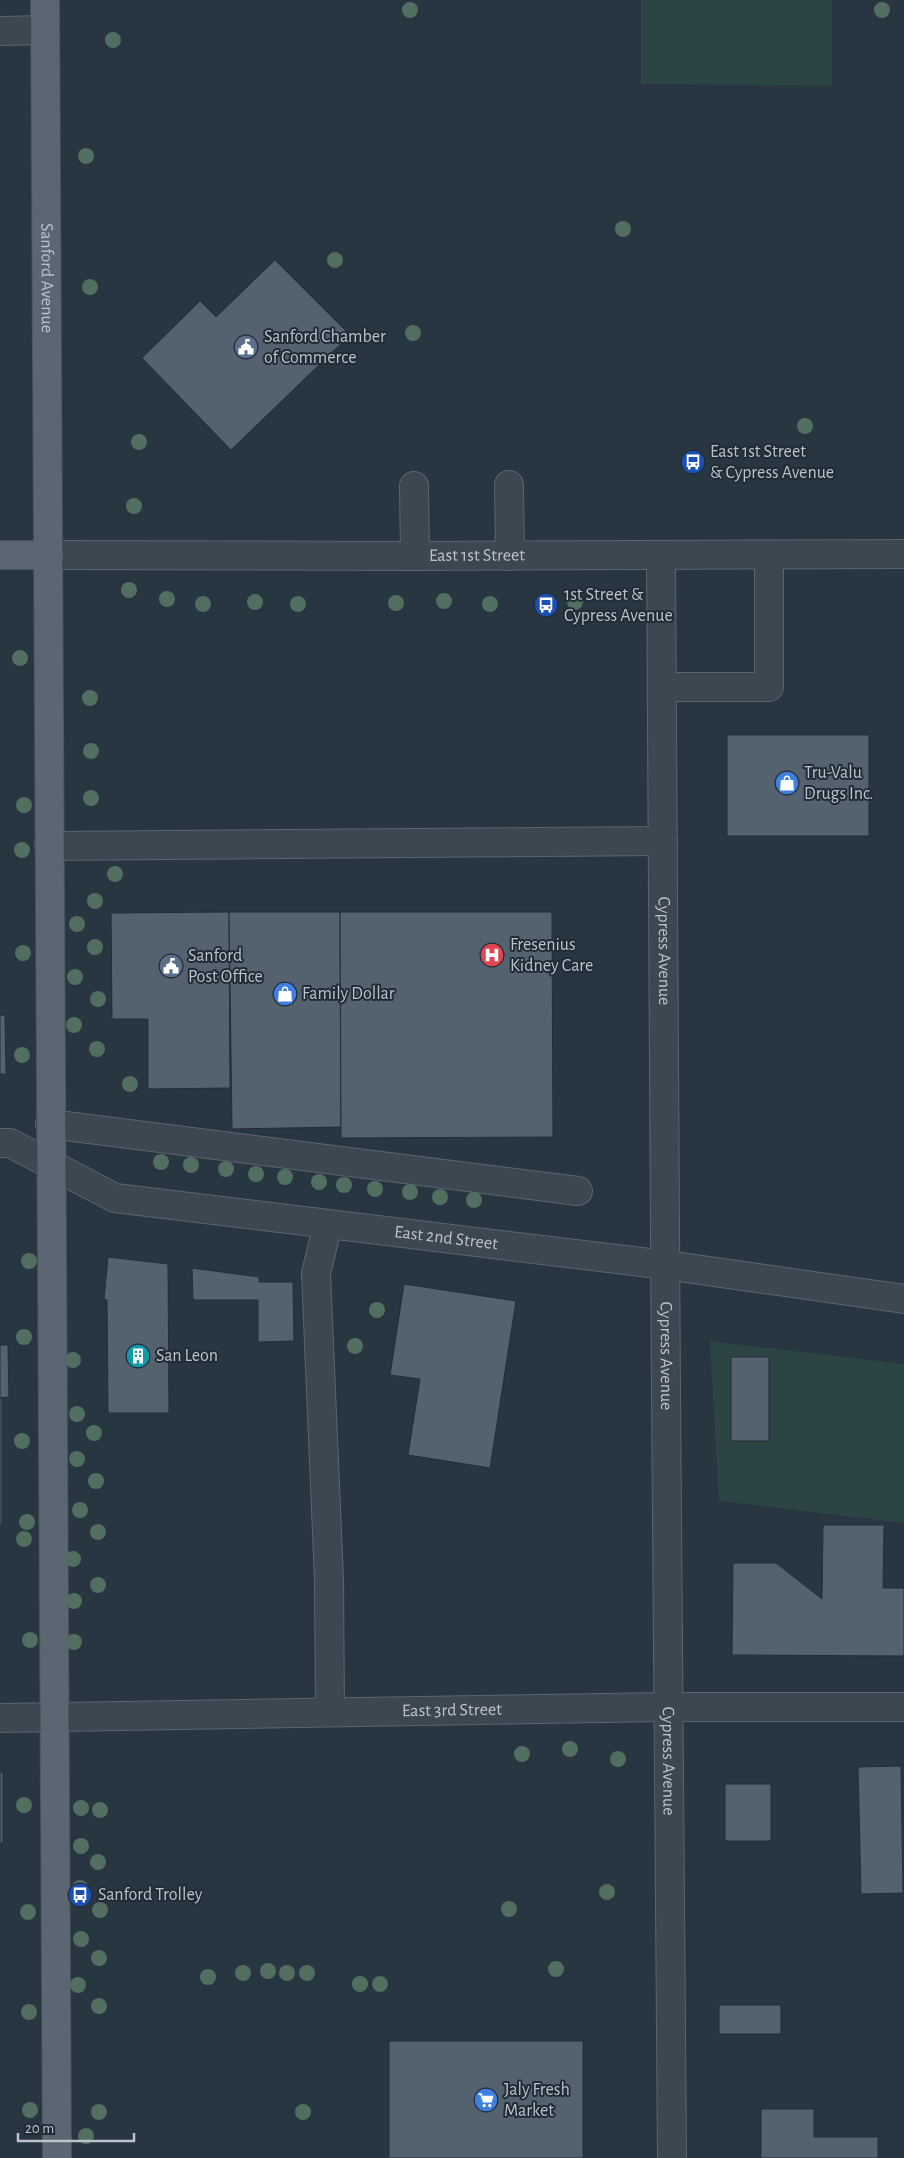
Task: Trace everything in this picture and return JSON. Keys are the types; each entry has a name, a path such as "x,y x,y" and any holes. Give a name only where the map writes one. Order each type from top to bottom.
{"main road":[{"name":"Sanford Avenue","path":"45,0 57,2158"},
{"path":"0,555 49,555"}],"street":[{"path":"0,31 45,30"},
{"path":"509,485 510,556"},
{"path":"414,486 415,556"},
{"path":"662,687 769,687 769,554"},
{"name":"East 1st Street","path":"49,555 510,556 904,554"},
{"name":"Cypress Avenue","path":"661,555 666,1265 666,1707 672,2158"},
{"path":"49,846 664,841"},
{"path":"50,1124 578,1191"},
{"name":"East 2nd Street","path":"0,1143 10,1143 115,1198 666,1265 904,1299"},
{"path":"328,1224 316,1273 329,1580 330,1712"},
{"name":"East 3rd Street","path":"0,1718 666,1707 904,1707"}],"green space":[{"path":"641,0 832,0 832,86 641,84"},
{"path":"710,1341 904,1364 904,1523 719,1501"}],"building":[{"name":"Sanford Chamber of Commerce","path":"275,260 350,335 231,450 142,358 200,301 216,317"},
{"path":"727,735 869,735 869,836 727,836"},
{"name":"Sanford Post Office","path":"229,912 230,1088 148,1089 148,1019 112,1019 111,913"},
{"name":"Family Dollar","path":"229,912 340,912 341,1127 232,1129"},
{"path":"340,912 552,912 553,1137 341,1138"},
{"path":"0,1015 5,1015 6,1074 0,1074"},
{"name":"San Leon","path":"108,1257 168,1264 169,1413 108,1413 107,1300 104,1299"},
{"name":"San Leon","path":"192,1268 259,1277 259,1282 293,1282 294,1341 258,1342 258,1300 193,1300"},
{"path":"404,1284 516,1301 490,1468 408,1455 420,1379 390,1375"},
{"path":"0,1345 8,1345 9,1397 0,1398"},
{"path":"731,1357 769,1357 769,1441 731,1441"},
{"path":"0,1398 2,1398 2,1526 0,1526"},
{"path":"823,1525 884,1525 883,1588 904,1588 904,1656 732,1655 733,1563 776,1563 822,1599"},
{"path":"901,1766 903,1893 861,1894 858,1767"},
{"path":"0,1772 3,1772 3,1843 0,1843"},
{"path":"725,1784 771,1784 771,1841 725,1841"},
{"path":"719,2005 781,2005 781,2034 719,2034"},
{"name":"Jaly Fresh Market","path":"389,2041 583,2041 583,2158 389,2158"},
{"path":"761,2109 814,2109 814,2137 878,2137 878,2158 761,2158"}],"place":[{"name":"Sanford Chamber of Commerce","path":"246,347"},
{"name":"East 1st Street & Cypress Avenue","path":"693,462"},
{"name":"1st Street & Cypress Avenue","path":"546,605"},
{"name":"Tru-Valu Drugs Inc.","path":"787,783"},
{"name":"Fresenius Kidney Care","path":"492,955"},
{"name":"Sanford Post Office","path":"171,966"},
{"name":"Family Dollar","path":"285,994"},
{"name":"San Leon","path":"138,1356"},
{"name":"Sanford Trolley","path":"80,1895"},
{"name":"Jaly Fresh Market","path":"486,2100"}]}
